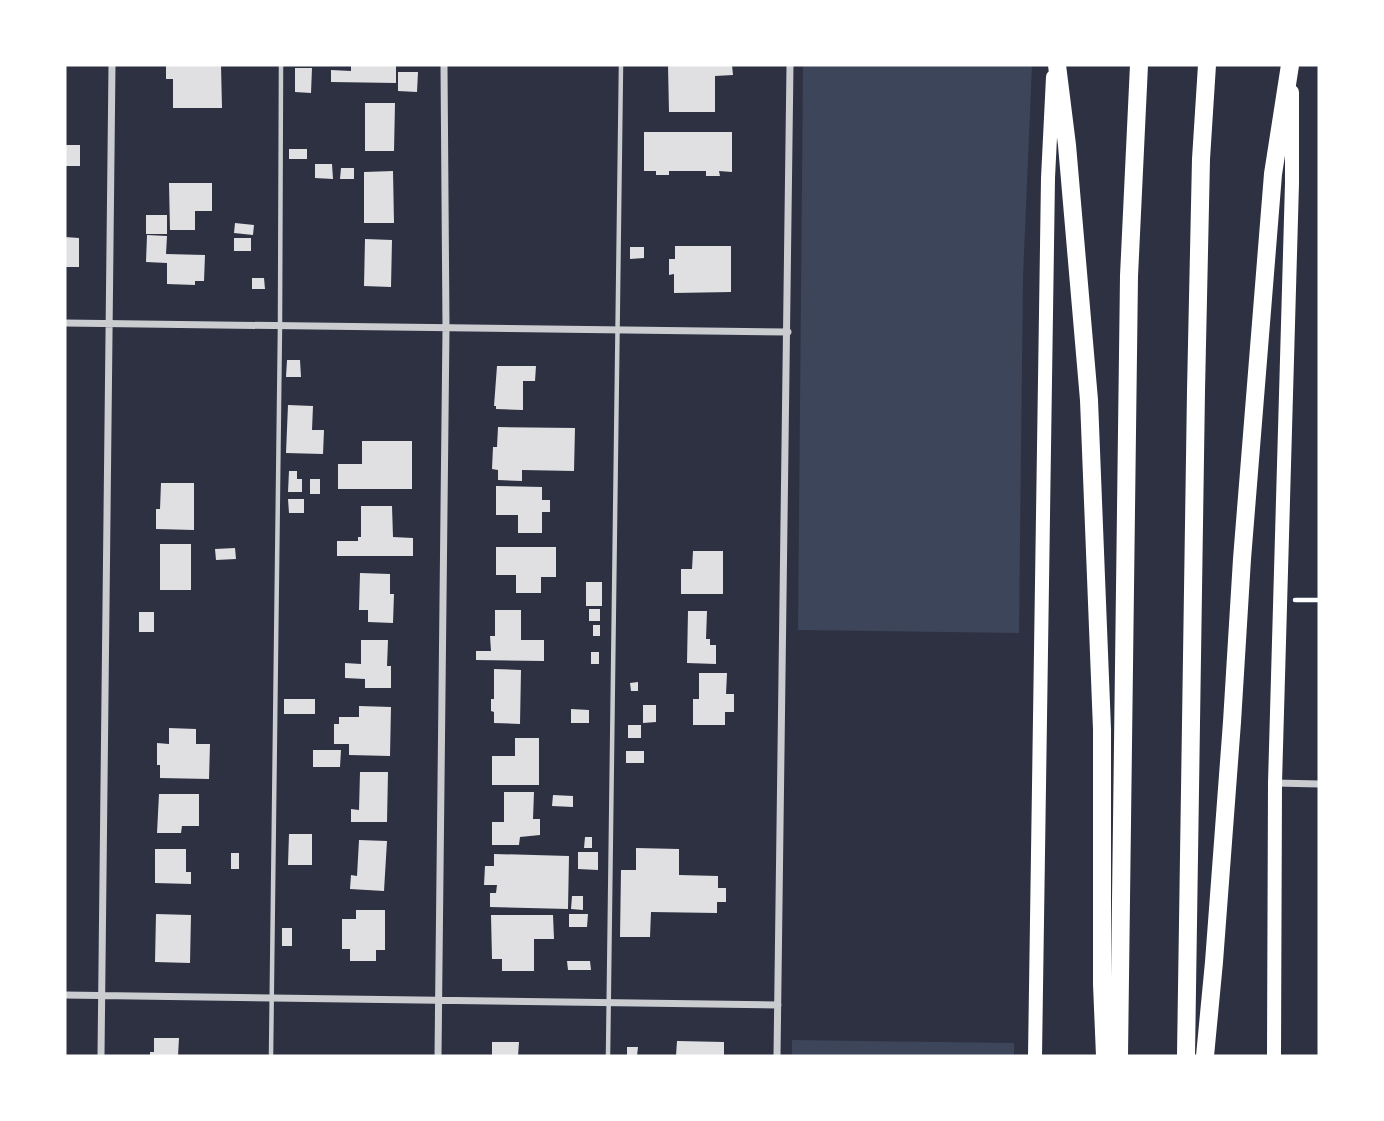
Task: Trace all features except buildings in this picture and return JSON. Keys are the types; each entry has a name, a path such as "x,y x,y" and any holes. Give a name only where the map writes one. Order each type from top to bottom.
{"highway":[{"path":"1055,65 1067,145 1089,414 1102,729 1102,970 1105,1056"},
{"path":"1119,1056 1129,276 1139,65"},
{"path":"1186,1056 1196,391 1201,159 1207,65"},
{"path":"1205,1056 1273,174 1291,65"}],"main road":[{"path":"1035,1056 1048,192 1055,65"},
{"path":"1274,1056 1275,783 1292,183 1291,65"}],"street":[{"path":"101,1056 112,65"},
{"path":"439,1056 446,328 444,65"},
{"path":"777,1056 790,65"},
{"path":"65,323 788,332"},
{"path":"1275,783 1319,784"},
{"path":"65,995 778,1005"}],"lane":[{"path":"271,1056 281,65"},
{"path":"608,1056 621,65"}],"shaded area":[{"path":"803,65 1032,65 1023,278 1019,633 798,630"},
{"path":"792,1040 1014,1043 1014,1056 792,1056"}]}
